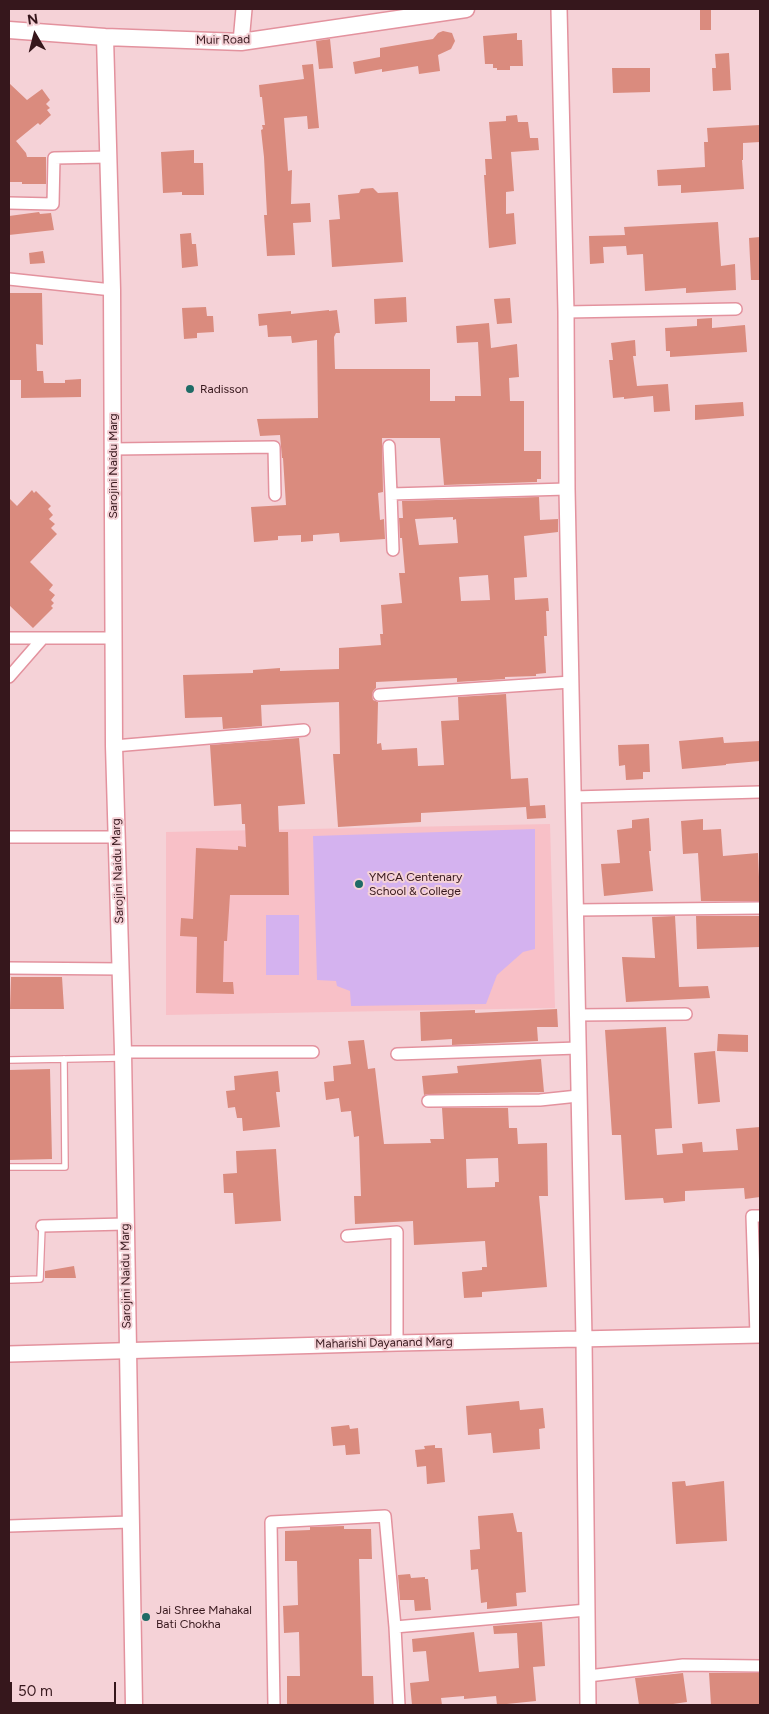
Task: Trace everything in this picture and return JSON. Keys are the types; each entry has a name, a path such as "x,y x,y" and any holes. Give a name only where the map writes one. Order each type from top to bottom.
{"main road":[{"name":"Muir Road","path":"9,30 105,37 240,42 436,11 466,9"},
{"name":"Sarojini Naidu Marg","path":"105,37 112,290 114,746 123,1055 134,1705"}],"street":[{"path":"240,42 244,9"},
{"path":"559,9 566,312 567,489 576,1015 584,1339 588,1705"},
{"path":"9,203 53,204 54,158 109,157"},
{"path":"9,279 112,290"},
{"path":"566,312 736,309"},
{"path":"389,446 393,550"},
{"path":"113,449 274,447 275,495"},
{"path":"392,494 567,489"},
{"path":"9,638 114,638"},
{"path":"9,677 43,638"},
{"path":"379,695 571,682"},
{"path":"114,746 304,730"},
{"path":"573,797 760,792"},
{"path":"9,837 117,837"},
{"path":"575,910 760,908"},
{"path":"9,968 121,969"},
{"path":"576,1015 686,1014"},
{"path":"397,1054 578,1048"},
{"path":"123,1055 314,1052"},
{"path":"428,1102 540,1100 578,1096"},
{"path":"758,1335 752,1216 760,1216"},
{"path":"42,1226 126,1224"},
{"path":"347,1236 397,1232 397,1343"},
{"name":"Maharishi Dayanand Marg","path":"9,1354 758,1335"},
{"path":"274,1705 271,1522 385,1516 395,1627 399,1705"},
{"path":"9,1526 130,1522"},
{"path":"395,1627 587,1610"},
{"path":"588,1676 684,1665 760,1666"}],"lane":[{"path":"9,1060 123,1055"},
{"path":"9,1167 65,1167 64,1059"},
{"path":"9,1280 40,1279 42,1226"}],"shaded area":[{"name":"YMCA Centenary School & College","path":"550,824 555,1008 166,1015 166,832"},
{"path":"535,829 535,949 523,952 497,975 486,1004 351,1006 350,991 337,986 336,981 317,980 313,836"},
{"path":"266,915 299,915 299,975 266,975"}],"building":[{"path":"700,9 711,9 711,30 700,30"},
{"path":"443,31 452,33 455,41 451,49 438,55 440,71 419,74 418,66 382,72 382,69 355,74 353,62 380,57 380,48 433,39 438,33"},
{"path":"517,33 517,40 522,40 523,66 510,66 510,70 497,70 497,68 493,68 493,64 485,64 483,36"},
{"path":"330,39 333,68 319,69 316,41"},
{"path":"729,53 731,90 713,91 712,68 716,68 715,54"},
{"path":"313,64 319,128 308,129 307,116 284,118 288,171 292,170 291,204 310,203 311,222 293,223 295,255 267,256 264,215 267,215 261,130 263,129 262,125 265,125 259,85 304,79 302,65"},
{"path":"612,68 650,68 650,92 613,93"},
{"path":"9,83 27,100 42,89 50,100 46,104 50,108 47,110 51,115 16,141 27,157 46,157 46,184 9,182"},
{"path":"517,115 518,122 528,122 530,138 538,138 539,150 511,152 514,191 506,192 506,214 514,213 516,244 489,248 484,175 486,175 485,159 492,159 489,122 506,121 506,116"},
{"path":"760,125 760,142 743,143 744,189 681,193 681,185 658,186 657,170 705,167 704,142 708,142 707,128"},
{"path":"194,150 194,163 203,163 204,195 182,195 182,192 163,193 161,152"},
{"path":"373,188 378,193 398,192 403,262 332,267 329,220 340,219 338,195 359,193 361,189"},
{"path":"39,212 40,214 51,213 54,230 9,235 9,216"},
{"path":"718,222 721,266 735,264 736,290 686,293 686,288 645,291 643,254 627,255 626,246 603,247 604,263 590,264 589,236 625,235 624,227"},
{"path":"191,233 192,244 196,244 198,266 182,268 180,234"},
{"path":"760,237 760,280 751,280 749,238"},
{"path":"43,251 45,263 30,264 29,253"},
{"path":"9,293 42,293 43,345 36,344 37,371 43,371 44,383 65,383 65,380 81,379 81,397 21,398 21,380 9,380"},
{"path":"406,297 407,322 375,324 374,299"},
{"path":"510,298 512,323 497,324 494,299"},
{"path":"206,307 207,316 213,316 214,332 197,333 197,338 184,339 182,308"},
{"path":"337,310 340,333 336,333 334,337 335,369 430,369 430,401 455,401 455,396 481,396 478,342 457,343 456,326 489,323 491,348 517,344 519,377 509,378 510,401 524,401 524,451 541,451 541,479 537,479 537,482 444,485 440,438 382,438 383,492 378,493 380,520 384,519 385,539 340,542 339,533 313,535 313,541 301,542 301,535 278,536 278,540 254,542 251,507 286,505 280,435 260,436 257,419 318,418 317,340 292,343 291,336 268,337 267,325 259,326 258,314 291,311 291,314"},
{"path":"712,318 712,328 745,325 747,352 670,357 670,351 666,351 665,328 697,326 697,319"},
{"path":"635,340 636,356 633,356 637,386 668,384 670,411 654,412 653,396 624,399 624,397 613,398 609,360 613,360 611,343"},
{"path":"743,402 744,416 695,420 695,405"},
{"path":"32,490 34,493 36,491 51,506 48,509 53,515 49,519 55,524 51,528 57,534 30,562 53,585 49,590 55,595 51,600 54,603 51,606 53,608 33,628 9,605 9,498 17,506"},
{"path":"539,497 540,520 558,519 558,532 524,536 527,577 514,578 515,600 548,598 549,611 546,611 547,636 544,636 546,673 536,674 536,676 457,682 457,678 376,682 376,688 372,695 373,700 378,702 377,744 381,743 382,750 417,748 418,766 444,765 441,721 459,720 458,697 506,694 511,779 528,778 530,806 545,805 546,818 527,819 526,807 421,813 421,822 338,827 333,754 340,754 339,702 261,705 262,726 223,729 222,717 185,718 183,675 253,673 253,670 280,668 280,671 339,669 339,648 381,645 380,634 383,634 381,605 402,603 399,573 405,573 399,518 403,518 402,501","holes":["453,517 453,520 456,519 458,543 419,545 415,519","488,575 490,600 461,601 459,577"]},
{"path":"723,737 724,743 760,741 760,761 682,769 679,741"},
{"path":"299,738 305,804 278,806 279,832 288,832 289,895 230,895 227,941 224,941 223,982 233,982 234,994 196,993 197,937 180,936 181,918 193,919 196,848 238,850 238,846 246,847 245,824 242,824 241,804 214,806 210,745"},
{"path":"649,744 650,772 643,772 643,779 626,780 625,765 619,766 618,745"},
{"path":"649,818 651,851 649,851 653,891 604,896 601,864 620,863 617,830 632,828 632,820"},
{"path":"703,819 703,830 721,829 723,856 758,853 760,901 701,901 698,853 683,854 681,821"},
{"path":"675,916 679,987 708,986 710,998 626,1002 622,957 655,958 652,917"},
{"path":"696,916 760,916 760,947 697,949"},
{"path":"11,977 62,977 64,1009 10,1009"},
{"path":"557,1009 558,1027 537,1027 538,1041 452,1045 452,1039 421,1041 420,1012 475,1010 475,1013"},
{"path":"666,1027 672,1128 655,1129 657,1155 683,1153 682,1144 702,1142 703,1152 738,1150 736,1129 760,1127 760,1197 745,1199 744,1188 685,1191 685,1201 664,1203 663,1198 625,1200 621,1135 612,1135 605,1030"},
{"path":"718,1034 748,1035 748,1052 717,1051"},
{"path":"364,1040 368,1069 375,1068 384,1144 431,1143 430,1139 444,1139 442,1108 508,1108 509,1128 517,1128 518,1144 547,1143 548,1196 539,1196 547,1287 482,1292 482,1297 464,1298 462,1272 482,1270 482,1267 487,1267 485,1241 414,1245 413,1221 355,1224 354,1196 361,1196 359,1136 354,1137 351,1111 341,1112 339,1098 326,1100 324,1082 334,1081 333,1066 351,1064 348,1041","holes":["498,1158 499,1182 495,1182 495,1187 467,1188 466,1159"]},
{"path":"715,1051 720,1102 698,1104 694,1053"},
{"path":"541,1059 544,1092 424,1095 422,1076 458,1073 457,1066"},
{"path":"50,1069 52,1159 9,1160 9,1070"},
{"path":"278,1071 280,1092 276,1092 280,1127 243,1131 242,1118 237,1118 235,1107 228,1108 226,1091 235,1090 234,1076"},
{"path":"276,1149 281,1221 235,1224 233,1193 224,1193 223,1174 237,1173 236,1151"},
{"path":"74,1266 76,1278 45,1278 45,1271"},
{"path":"519,1401 520,1410 543,1408 545,1428 539,1429 540,1449 493,1453 491,1433 468,1435 466,1406"},
{"path":"349,1425 350,1429 358,1428 360,1454 346,1455 345,1445 333,1446 331,1427"},
{"path":"435,1445 435,1448 442,1448 445,1482 427,1484 426,1466 417,1467 415,1450 425,1449 424,1446"},
{"path":"685,1481 686,1486 724,1481 727,1541 676,1544 672,1482"},
{"path":"513,1513 517,1532 522,1532 526,1592 516,1593 517,1606 487,1609 487,1602 481,1603 478,1569 471,1570 470,1550 480,1549 478,1516"},
{"path":"344,1526 344,1529 371,1529 372,1559 359,1559 362,1676 373,1676 374,1705 287,1705 287,1676 300,1676 299,1632 284,1633 283,1606 298,1605 297,1561 285,1561 285,1531 310,1530 310,1527"},
{"path":"410,1574 411,1578 425,1577 425,1579 428,1579 431,1610 415,1611 414,1600 400,1600 398,1575"},
{"path":"542,1622 545,1666 533,1667 536,1701 497,1705 496,1696 464,1699 464,1696 441,1698 442,1705 412,1705 410,1683 429,1681 426,1651 413,1652 412,1639 474,1632 479,1672 519,1668 517,1633 494,1634 493,1626"},
{"path":"683,1673 687,1702 666,1705 639,1705 635,1678"},
{"path":"709,1673 760,1673 760,1705 711,1705"}],"place":[{"name":"Radisson","path":"190,389"},
{"name":"YMCA Centenary School & College","path":"359,884"},
{"name":"Jai Shree Mahakal Bati Chokha","path":"146,1617"}]}
